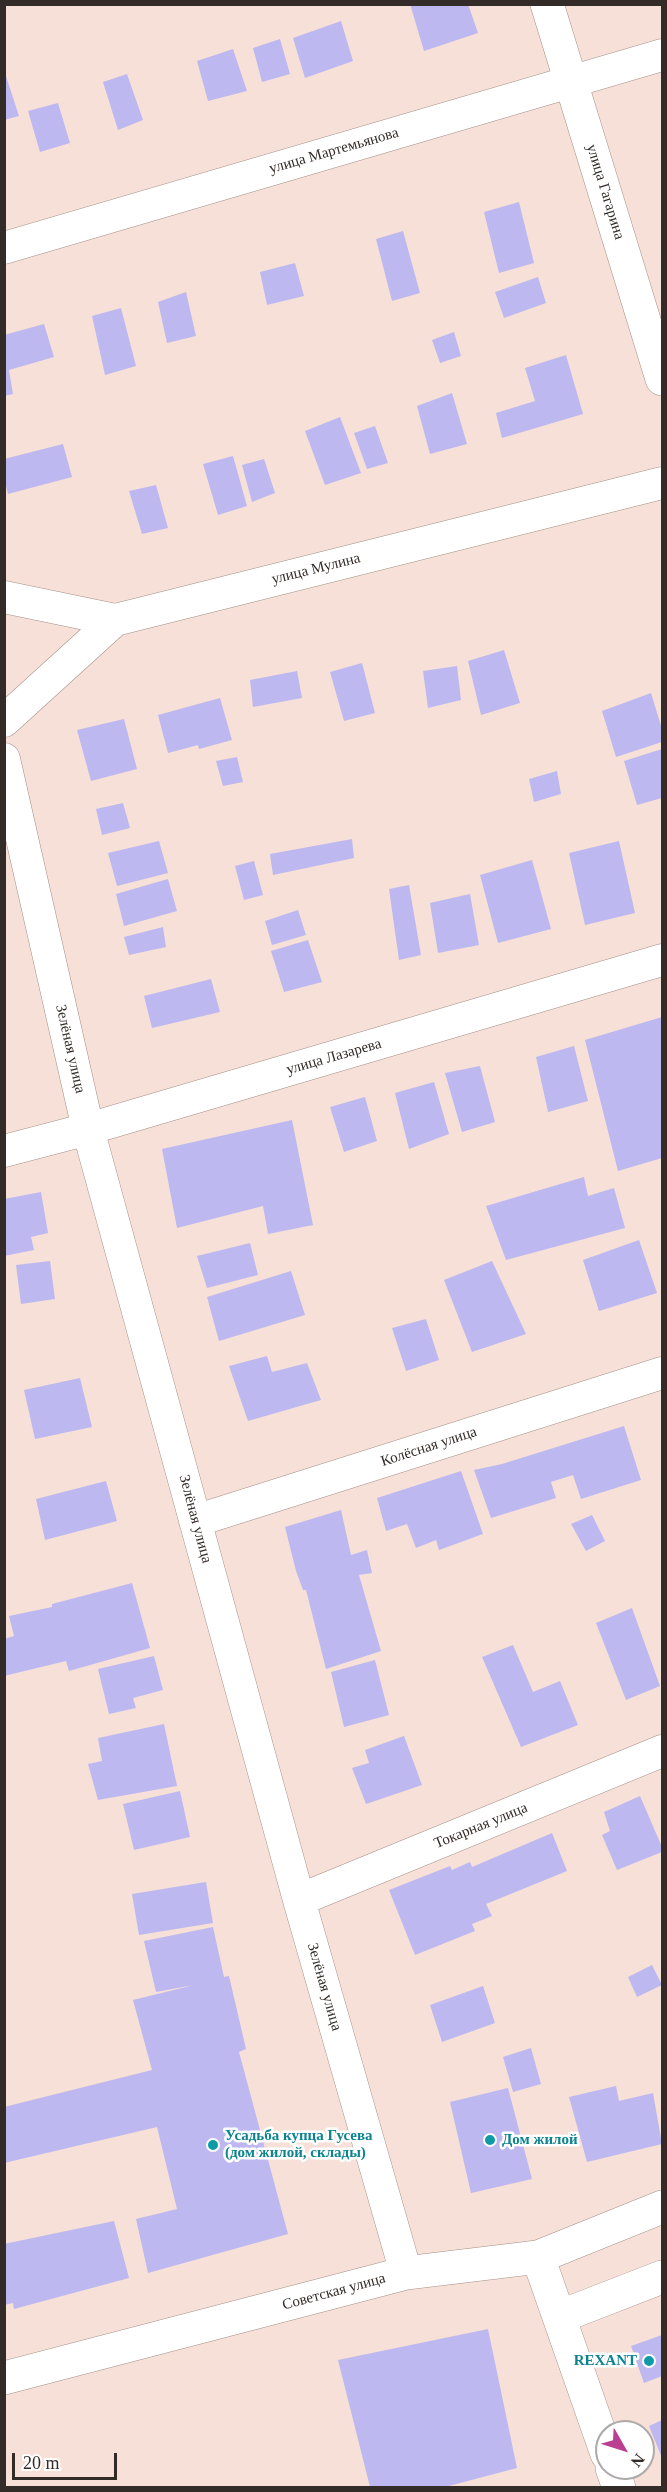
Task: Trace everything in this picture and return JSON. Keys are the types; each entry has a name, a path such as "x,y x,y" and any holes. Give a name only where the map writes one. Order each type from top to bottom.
{"street":[{"name":"улица Гагарина","path":"547,4 663,379"},
{"name":"улица Мартемьянова","path":"4,248 663,55"},
{"name":"улица Мулина","path":"4,721 115,620 663,483"},
{"path":"4,597 115,620"},
{"name":"Зелёная улица","path":"4,759 88,1129 299,1900 406,2273"},
{"name":"улица Лазарева","path":"4,1151 88,1129 663,960"},
{"name":"Колёсная улица","path":"195,1521 663,1373"},
{"name":"Токарная улица","path":"299,1900 663,1751"},
{"name":"Советская улица","path":"4,2378 406,2273 538,2257 663,2208"},
{"path":"538,2257 595,2420"},
{"path":"558,2317 663,2277"}],"building":[{"path":"410,4 468,4 478,33 424,51"},
{"path":"341,21 353,61 305,78 293,38"},
{"path":"280,39 290,74 262,82 253,48"},
{"path":"233,49 247,91 208,101 197,61"},
{"path":"4,70 19,116 4,120"},
{"path":"127,74 143,120 118,130 103,82"},
{"path":"58,103 70,143 40,152 28,111"},
{"path":"519,202 534,263 499,273 484,212"},
{"path":"403,231 420,293 392,301 376,239"},
{"path":"295,263 304,296 267,305 260,272"},
{"path":"538,277 546,303 504,318 495,292"},
{"path":"186,292 196,336 167,343 158,302"},
{"path":"121,308 136,366 105,375 92,316"},
{"path":"44,324 54,357 9,370 13,394 4,396 4,335"},
{"path":"454,332 461,356 440,363 432,340"},
{"path":"566,355 583,414 502,438 496,413 535,401 525,368"},
{"path":"452,393 467,444 430,454 417,406"},
{"path":"340,417 361,473 325,485 305,431"},
{"path":"375,426 388,463 367,469 354,433"},
{"path":"63,444 72,477 8,494 4,478 4,459"},
{"path":"233,456 247,506 218,515 203,464"},
{"path":"264,459 275,493 252,502 242,465"},
{"path":"156,485 168,528 142,534 129,491"},
{"path":"504,650 520,703 481,715 468,661"},
{"path":"362,663 375,713 344,721 330,672"},
{"path":"457,666 461,700 428,708 423,671"},
{"path":"297,671 302,698 253,707 250,680"},
{"path":"651,693 662,729 662,742 616,757 602,711"},
{"path":"220,698 232,740 199,749 198,745 168,753 158,715"},
{"path":"124,719 137,769 91,781 77,730"},
{"path":"662,749 662,798 637,805 624,761"},
{"path":"237,757 243,782 223,786 216,761"},
{"path":"557,771 561,794 534,802 529,779"},
{"path":"123,803 130,828 102,835 96,809"},
{"path":"352,839 354,858 273,875 270,854"},
{"path":"159,841 168,873 117,886 108,853"},
{"path":"619,841 635,913 585,925 569,853"},
{"path":"532,860 551,929 498,943 480,875"},
{"path":"254,861 263,895 244,900 235,866"},
{"path":"168,879 177,911 124,926 116,894"},
{"path":"409,885 421,955 399,960 389,889"},
{"path":"470,894 479,945 438,953 430,903"},
{"path":"298,910 306,935 272,945 265,921"},
{"path":"163,927 166,947 129,955 124,937"},
{"path":"308,940 322,982 284,992 271,951"},
{"path":"211,979 220,1012 152,1028 144,996"},
{"path":"662,1017 662,1158 618,1171 585,1040"},
{"path":"574,1046 588,1101 548,1112 536,1057"},
{"path":"480,1066 495,1122 462,1132 445,1073"},
{"path":"434,1082 449,1134 409,1149 395,1093"},
{"path":"365,1097 377,1141 344,1152 330,1107"},
{"path":"292,1120 313,1225 268,1234 263,1206 177,1228 162,1149"},
{"path":"584,1177 588,1196 614,1188 625,1228 506,1260 486,1206"},
{"path":"41,1192 48,1233 31,1237 34,1250 4,1256 4,1199"},
{"path":"639,1240 657,1293 599,1311 583,1260"},
{"path":"250,1243 258,1275 207,1288 197,1256"},
{"path":"50,1261 55,1299 21,1304 16,1265"},
{"path":"492,1261 526,1334 472,1352 444,1280"},
{"path":"291,1271 305,1315 219,1341 207,1297"},
{"path":"426,1319 439,1360 406,1371 392,1328"},
{"path":"267,1356 272,1372 307,1363 321,1400 248,1421 229,1366"},
{"path":"80,1378 92,1427 35,1439 24,1390"},
{"path":"624,1426 641,1480 581,1499 573,1475 551,1482 556,1498 491,1518 474,1470 502,1464"},
{"path":"461,1471 483,1534 439,1550 436,1540 416,1548 407,1524 386,1531 377,1498"},
{"path":"106,1481 117,1521 45,1540 36,1499"},
{"path":"341,1510 351,1555 367,1550 372,1573 359,1575 381,1651 326,1669 306,1590 303,1590 296,1571 285,1527"},
{"path":"592,1515 605,1541 586,1551 571,1524"},
{"path":"132,1583 150,1648 69,1671 66,1661 4,1676 4,1639 14,1636 9,1616 52,1607 52,1604"},
{"path":"632,1608 660,1686 626,1700 596,1623"},
{"path":"513,1645 533,1692 560,1681 578,1725 521,1747 482,1657"},
{"path":"154,1656 163,1690 133,1698 136,1708 109,1714 98,1669"},
{"path":"375,1660 389,1715 344,1727 331,1672"},
{"path":"164,1724 177,1786 98,1800 88,1764 102,1761 98,1738"},
{"path":"404,1736 422,1785 366,1804 352,1768 369,1763 365,1750"},
{"path":"180,1791 190,1837 134,1850 123,1804"},
{"path":"640,1796 662,1847 662,1852 617,1870 602,1835 610,1831 604,1812"},
{"path":"552,1833 567,1871 486,1904 492,1916 472,1924 475,1931 415,1955 389,1890 450,1866 452,1870 470,1862 472,1867"},
{"path":"206,1882 213,1923 139,1935 132,1894"},
{"name":"Усадьба купца Гусева (дом жилой, склады)","path":"213,1927 224,1977 229,1976 246,2049 239,2052 288,2234 148,2273 136,2219 177,2209 157,2127 4,2163 4,2107 152,2070 133,2000 194,1985 156,1992 144,1941"},
{"path":"652,1965 662,1985 637,1997 628,1977"},
{"path":"483,1986 495,2023 442,2042 430,2005"},
{"path":"531,2048 541,2084 513,2092 503,2057"},
{"path":"616,2086 619,2101 653,2093 662,2144 587,2162 569,2097"},
{"name":"Дом жилой","path":"508,2088 532,2179 471,2193 450,2102"},
{"path":"114,2221 129,2278 14,2309 13,2303 4,2305 4,2244"},
{"path":"488,2329 517,2468 445,2487 370,2487 338,2360"},
{"name":"REXANT","path":"662,2335 662,2376 644,2383 631,2346"},
{"path":"662,2420 662,2458 655,2441 655,2423"}],"place":[{"name":"Дом жилой","path":"490,2140"},
{"name":"Усадьба купца Гусева (дом жилой, склады)","path":"213,2145"},
{"name":"REXANT","path":"649,2361"}]}
